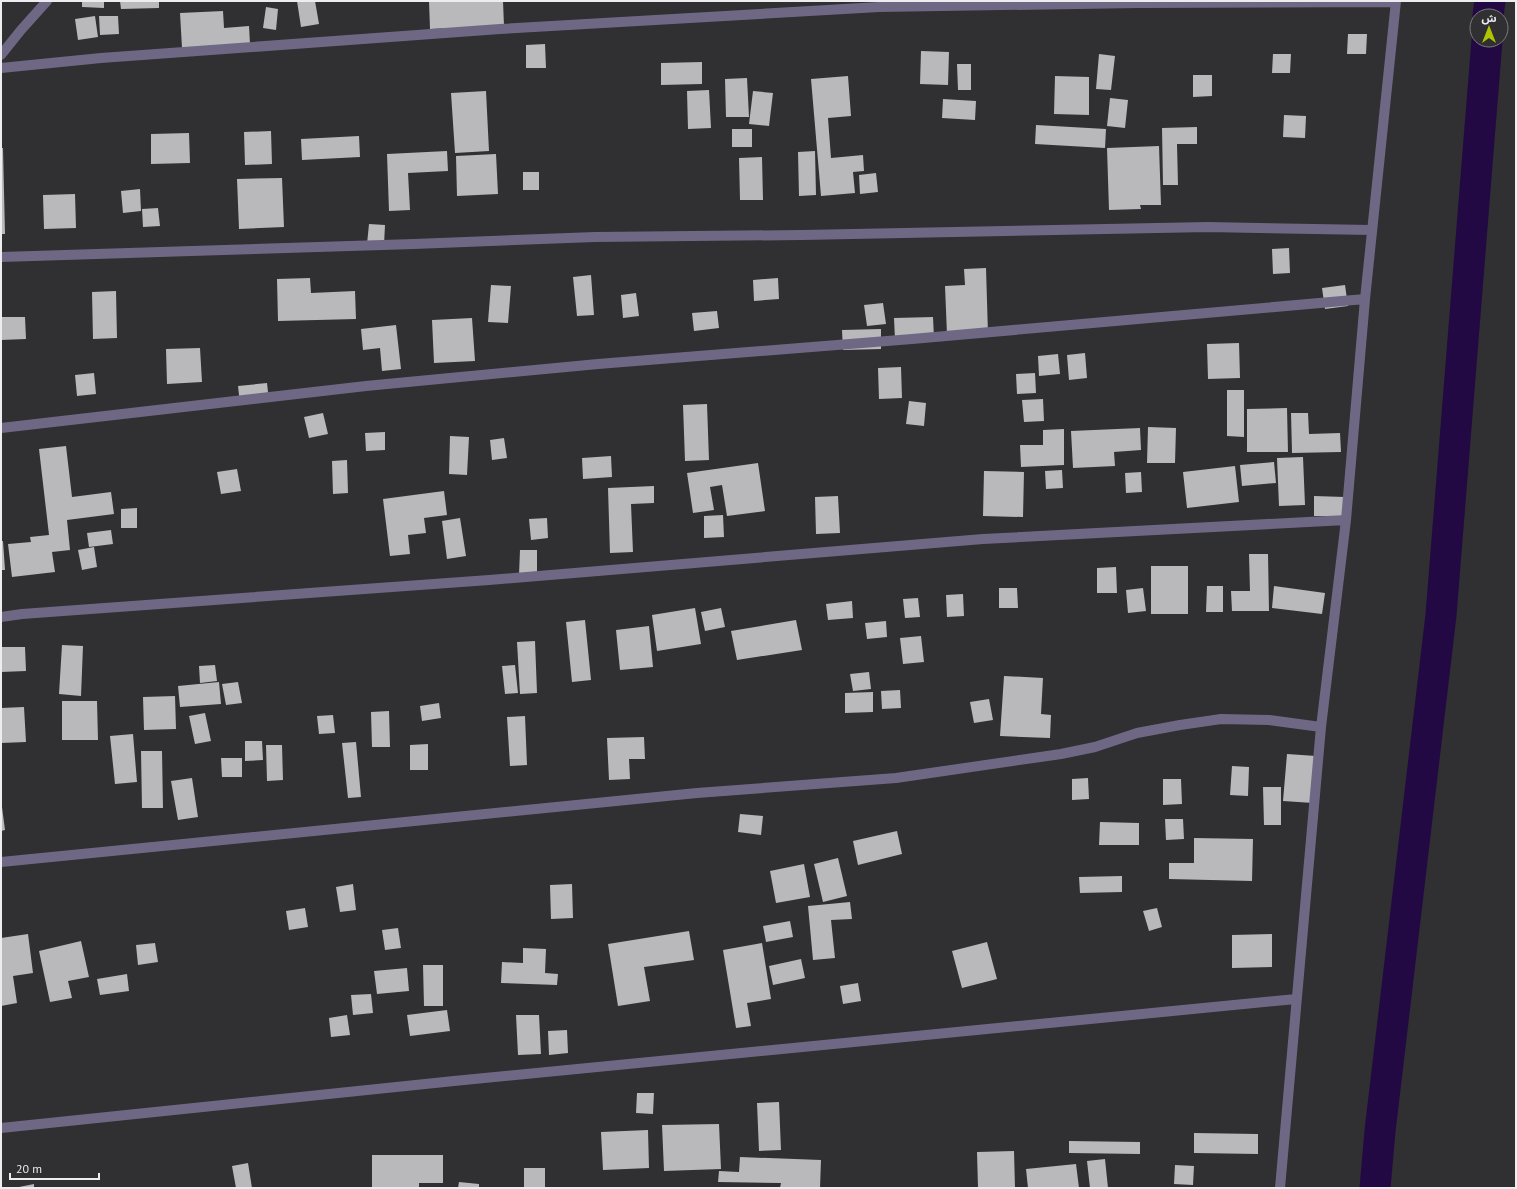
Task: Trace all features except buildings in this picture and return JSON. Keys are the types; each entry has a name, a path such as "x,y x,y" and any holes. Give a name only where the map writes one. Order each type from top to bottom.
{"street":[{"path":"1,55 47,1"},
{"path":"1,68 101,58 500,29 879,7 1138,3 1396,2 1365,299 1346,520 1321,727 1280,1188"},
{"path":"1,257 595,237 802,235 1208,227 1372,230"},
{"path":"1,428 366,386 590,365 912,339 1365,299"},
{"path":"1,617 22,614 659,566 983,539 1346,520"},
{"path":"1,862 689,794 896,778 1061,754 1095,747 1137,733 1221,719 1269,720 1321,727"},
{"path":"1,1128 454,1081 1296,999"}],"waterway":[{"path":"1489,8 1490,1"},
{"path":"1375,1188 1380,1131 1441,615 1486,48"}]}
